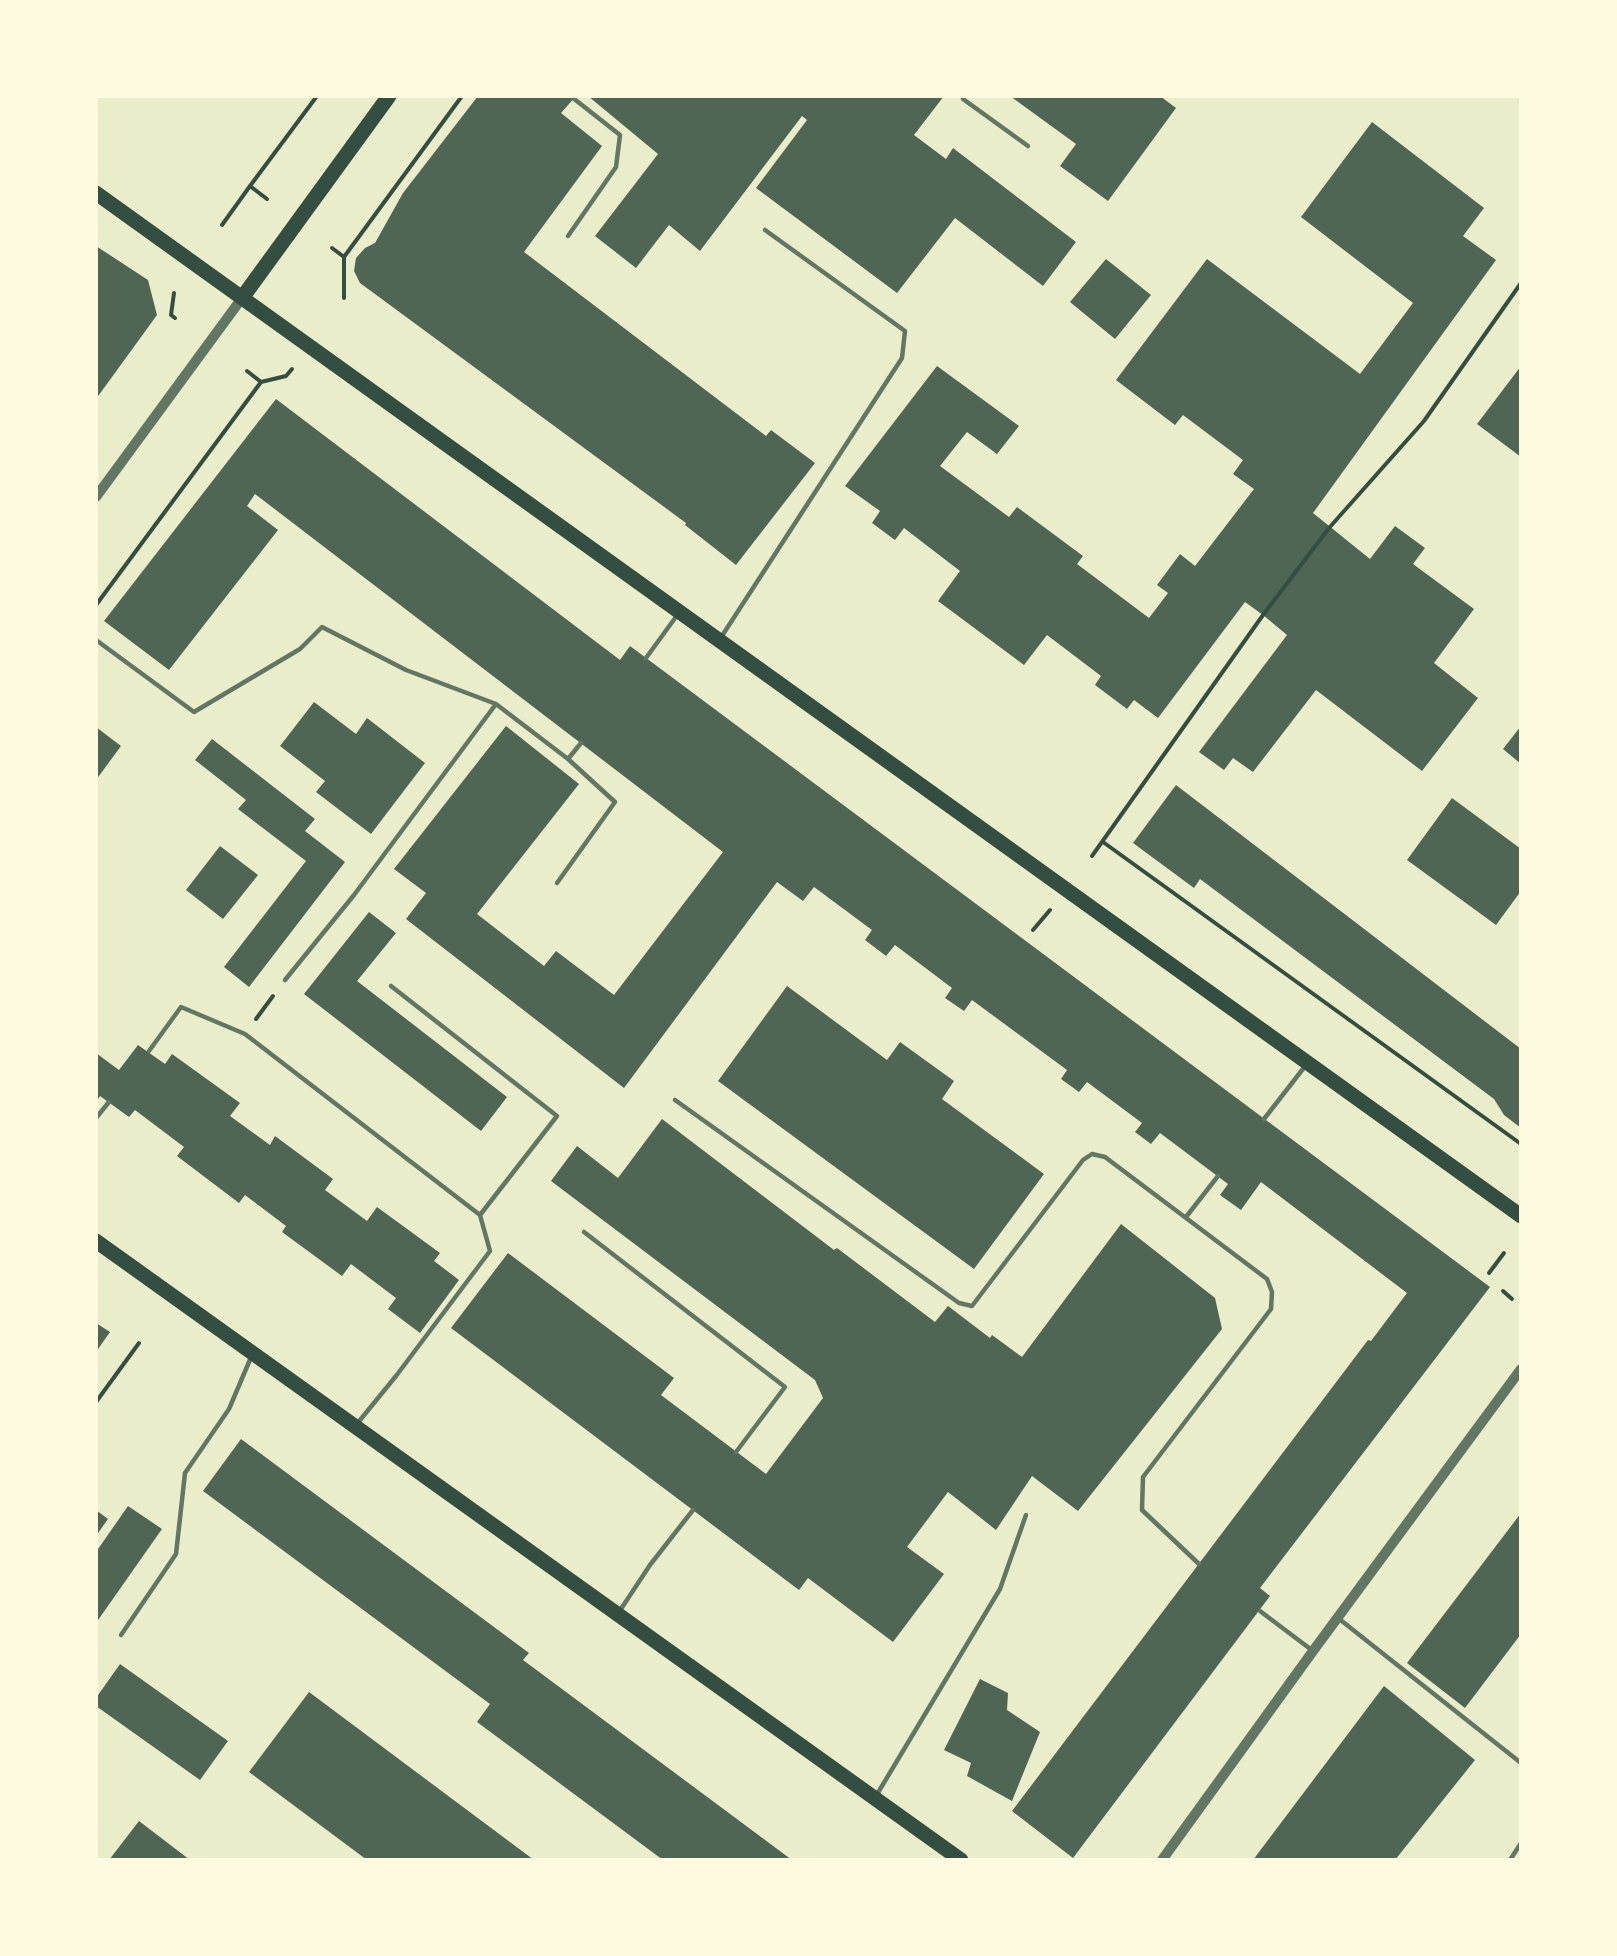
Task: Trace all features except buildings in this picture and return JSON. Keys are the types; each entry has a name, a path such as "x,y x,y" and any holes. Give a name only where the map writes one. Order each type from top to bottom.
{"main road":[{"path":"242,298 389,96"},
{"path":"96,193 1521,1216"},
{"path":"96,1241 961,1860"}],"street":[{"path":"96,497 242,298"},
{"path":"1162,1860 1521,1369"}],"lane":[{"path":"964,96 963,99 1028,146"},
{"path":"568,236 616,167 620,135 573,98"},
{"path":"719,640 902,358 904,331 765,230"},
{"path":"646,658 680,612"},
{"path":"96,640 194,712 300,649 321,627 406,670 496,704 568,759 615,802 557,884"},
{"path":"285,980 354,895 496,704"},
{"path":"568,759 581,743"},
{"path":"391,986 557,1116 480,1215"},
{"path":"149,1052 181,1007 245,1034 480,1215 490,1251 396,1376 355,1426"},
{"path":"1264,1119 1308,1063"},
{"path":"675,1100 959,1303 972,1306 1083,1160 1092,1154 1105,1156 1267,1279 1272,1293 1271,1309 1143,1477 1142,1510 1199,1564"},
{"path":"96,1118 109,1102"},
{"path":"1186,1217 1218,1176"},
{"path":"584,1232 785,1387 736,1452"},
{"path":"121,1635 176,1554 185,1473 229,1409 253,1353"},
{"path":"618,1614 650,1565 693,1510"},
{"path":"875,1798 1000,1589 1026,1515"},
{"path":"1260,1611 1313,1651"},
{"path":"1338,1618 1521,1763"},
{"path":"1510,1860 1521,1843"}],"path":[{"path":"222,225 317,96"},
{"path":"344,298 344,257 462,96"},
{"path":"250,186 267,199"},
{"path":"332,248 344,257"},
{"path":"1092,856 1269,607 1329,528 1424,421 1521,283"},
{"path":"174,293 171,315 175,318"},
{"path":"96,605 261,382 286,376 292,369"},
{"path":"247,371 261,382"},
{"path":"1103,842 1521,1144"},
{"path":"1033,930 1051,909"},
{"path":"245,1034 285,980"},
{"path":"1489,1273 1504,1253"},
{"path":"1503,1291 1512,1299"},
{"path":"96,1402 98,1396 139,1343"}]}
